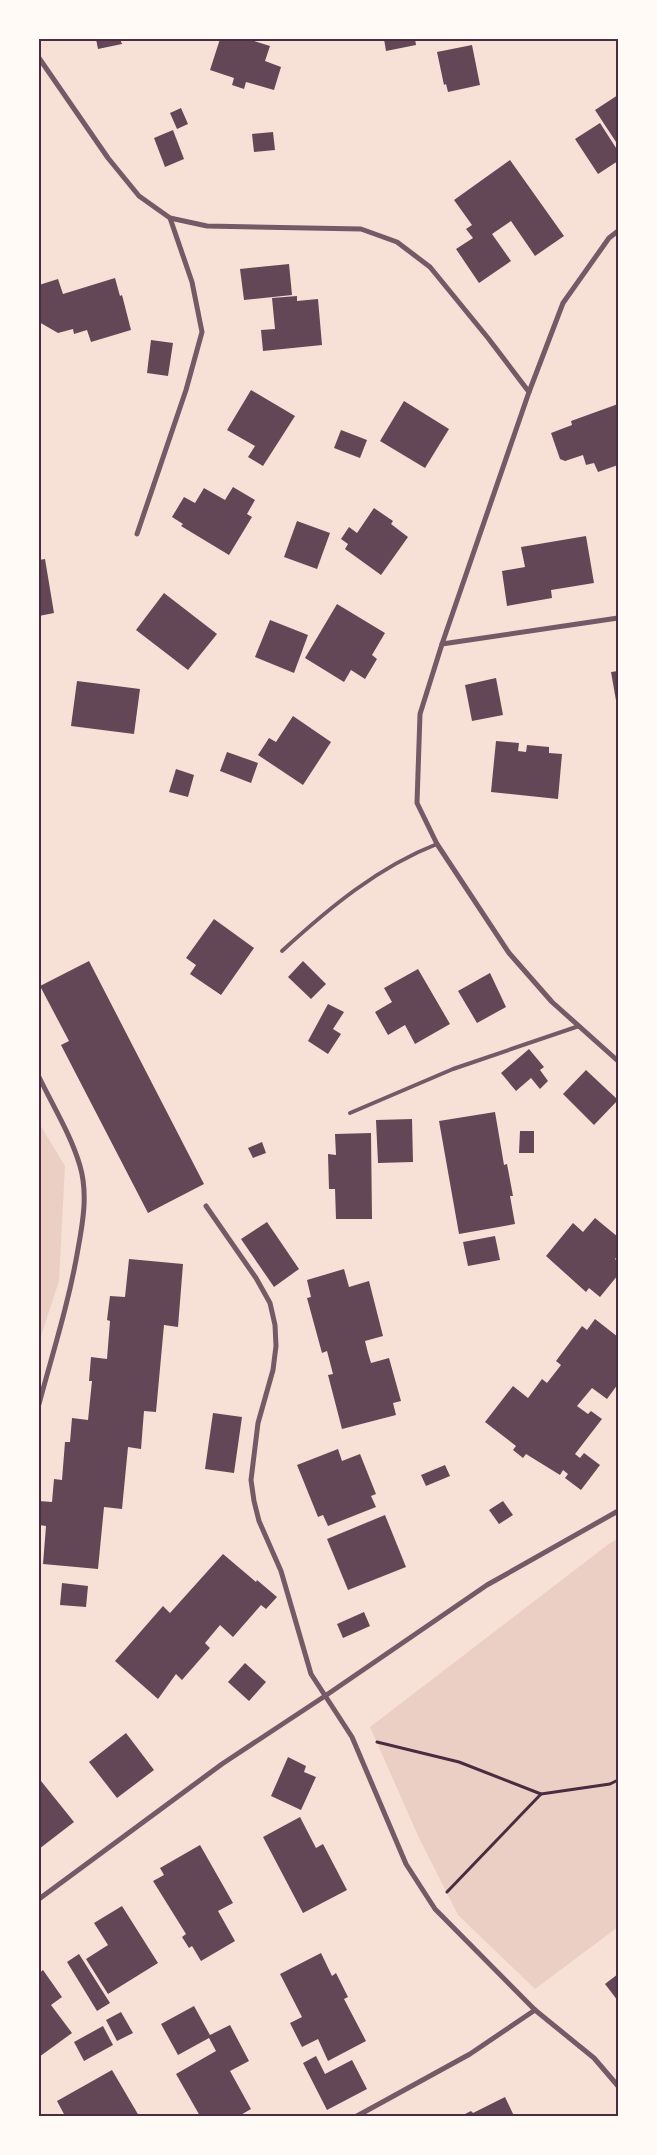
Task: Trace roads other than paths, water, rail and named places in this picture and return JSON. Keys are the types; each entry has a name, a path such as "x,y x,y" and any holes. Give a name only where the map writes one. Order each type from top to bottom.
{"street":[{"path":"39,58 108,158 139,196 170,218 207,226 361,229 397,242 430,267 488,338 528,392"},
{"path":"137,534 186,390 202,332 192,282 170,218"},
{"path":"618,231 609,238 563,303 528,392 420,714 417,803 437,844 508,953 552,1002 618,1061"},
{"path":"442,644 618,618"},
{"path":"39,1077 81,1167 85,1191 83,1221 70,1294 39,1404"},
{"path":"206,1206 256,1278 270,1304 275,1325 276,1346 273,1370 258,1423 251,1480 259,1521 281,1571 311,1674 352,1737 406,1864 434,1909 535,2010 594,2058 618,2086"},
{"path":"39,1899 222,1764 487,1585 618,1511"},
{"path":"357,2116 470,2054 535,2010"}],"lane":[{"path":"282,951 322,915 366,882 416,852 437,844"},
{"path":"350,1113 453,1069 579,1026"}]}
